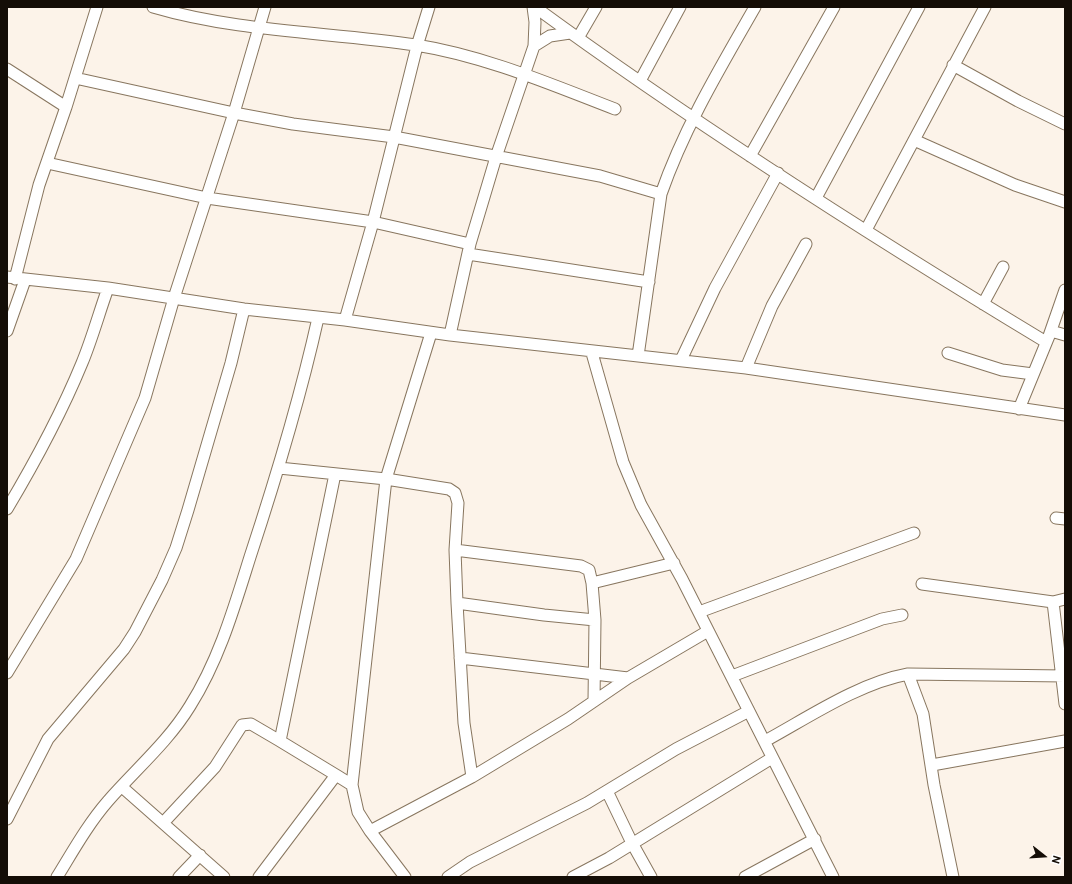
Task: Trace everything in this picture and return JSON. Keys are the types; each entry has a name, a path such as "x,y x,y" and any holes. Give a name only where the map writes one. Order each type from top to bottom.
{"street":[{"path":"7,331 16,279 33,204 66,107 97,7"},
{"path":"153,7 196,18 417,46 479,60 523,74 615,109"},
{"path":"7,673 74,564 86,540 145,398 174,298 234,114 265,7"},
{"path":"345,320 373,222 417,46 429,7"},
{"path":"534,7 692,118 750,156 983,304 1046,342"},
{"path":"450,336 469,248 496,157 523,74 534,46 534,7"},
{"path":"534,46 550,36 574,35 596,7"},
{"path":"640,81 680,7"},
{"path":"638,356 661,194 671,165 692,118 754,7"},
{"path":"750,156 834,7"},
{"path":"816,198 919,7"},
{"path":"866,230 985,7"},
{"path":"953,65 1018,101 1065,124"},
{"path":"7,69 66,107"},
{"path":"75,78 234,114 293,124 394,137 616,180 661,194"},
{"path":"914,140 1014,185 1065,202"},
{"path":"47,162 207,198 373,222 469,248 649,282"},
{"path":"681,360 715,288 778,173"},
{"path":"746,368 772,306 806,244"},
{"path":"983,304 1003,267"},
{"path":"16,279 108,288 318,318 345,320 450,336 746,368 1065,415"},
{"path":"7,510 43,447 70,390 82,363 108,288"},
{"path":"1019,409 1032,374 1051,331 1065,290"},
{"path":"7,819 48,739 124,649 135,632 162,580 176,548 188,510 231,363 244,308"},
{"path":"57,877 93,821 169,736 190,707 211,668 232,617 279,468 318,318"},
{"path":"1051,331 1065,335"},
{"path":"405,877 370,831 358,812 352,785 386,479 430,333"},
{"path":"592,352 628,477 641,505 674,563 732,676 833,877"},
{"path":"948,353 1002,370 1032,374"},
{"path":"279,468 386,479 449,489 455,493 458,503 455,550 460,658 464,723 472,777"},
{"path":"280,740 335,474"},
{"path":"699,612 914,533"},
{"path":"455,550 584,567 589,570 592,583 595,620 594,701"},
{"path":"592,583 674,563"},
{"path":"922,584 1052,602 1065,599"},
{"path":"1052,602 1063,675 1065,704"},
{"path":"457,603 544,615 595,620"},
{"path":"732,676 878,621 902,615"},
{"path":"370,831 472,777 568,719 628,678 708,631"},
{"path":"460,658 594,672 628,678"},
{"path":"764,741 877,682 908,674 1063,675"},
{"path":"908,674 923,714 953,877"},
{"path":"448,877 470,862 608,791 676,749 749,711"},
{"path":"163,823 215,767 242,725 251,724 260,731 280,740 352,785"},
{"path":"932,765 1065,741"},
{"path":"573,877 772,758"},
{"path":"259,877 336,775"},
{"path":"122,787 224,877"},
{"path":"608,791 632,842 651,877"},
{"path":"745,877 815,839"},
{"path":"179,877 200,855"}]}
